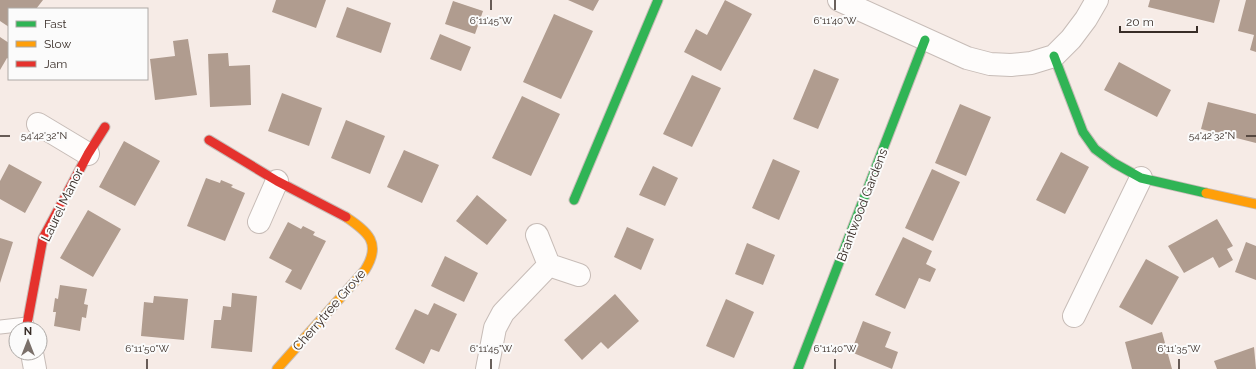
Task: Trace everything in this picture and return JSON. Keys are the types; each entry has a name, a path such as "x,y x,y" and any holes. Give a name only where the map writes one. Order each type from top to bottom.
{"street":[{"path":"574,200 658,0"},
{"path":"839,0 967,58 990,64 1011,65 1031,63 1054,56 1071,39 1086,19 1097,0"},
{"name":"Brantwood Gardens","path":"798,369 925,40"},
{"path":"1054,56 1083,132 1095,149 1114,163 1141,178 1256,204"},
{"name":"Laurel Manor","path":"38,124 88,154"},
{"name":"Laurel Manor","path":"28,321 43,238 88,154 105,127"},
{"name":"Cherrytree Grove","path":"209,140 277,181 352,222 368,234 374,246 372,257 365,270 277,369"},
{"path":"1074,316 1141,178"},
{"path":"259,222 277,181"},
{"path":"536,235 549,265 579,275"},
{"path":"487,369 495,328 503,313 549,265"}],"building":[{"path":"0,0 43,0 37,8 8,8 8,26 0,21"},
{"path":"276,0 326,0 316,28 272,12"},
{"path":"568,0 599,0 593,11"},
{"path":"725,0 752,14 721,71 684,52 696,29 707,35"},
{"path":"1150,0 1220,0 1214,23 1148,7"},
{"path":"1246,0 1256,0 1256,52 1250,50 1254,35 1238,31"},
{"path":"453,1 483,11 475,34 445,24"},
{"path":"347,7 391,23 381,53 336,37"},
{"path":"554,14 593,31 561,99 523,82"},
{"path":"440,34 471,47 461,71 430,59"},
{"path":"0,37 8,42 8,58 0,70"},
{"path":"188,39 197,95 155,100 150,59 175,56 173,41"},
{"path":"228,53 229,66 250,65 251,105 210,107 208,54"},
{"path":"1119,62 1171,90 1157,117 1104,90"},
{"path":"814,69 839,79 818,129 793,119"},
{"path":"692,75 721,88 692,147 663,134"},
{"path":"282,93 322,108 309,146 268,131"},
{"path":"522,96 560,114 531,176 492,158"},
{"path":"1208,102 1256,114 1256,143 1201,129"},
{"path":"960,104 991,117 966,176 935,163"},
{"path":"346,120 385,136 370,174 331,158"},
{"path":"124,141 160,161 135,206 99,187"},
{"path":"404,150 439,165 422,203 387,187"},
{"path":"1061,152 1089,167 1065,214 1036,200"},
{"path":"773,159 800,171 779,220 752,208"},
{"path":"9,164 42,182 25,213 0,199 0,181"},
{"path":"653,166 678,178 665,206 639,195"},
{"path":"932,169 960,182 933,241 905,228"},
{"path":"206,178 220,183 221,180 233,185 231,187 245,193 225,241 187,226"},
{"path":"477,195 507,220 487,245 456,221"},
{"path":"88,210 121,229 93,277 60,258"},
{"path":"1217,219 1233,246 1227,249 1233,260 1219,268 1213,257 1184,273 1168,246"},
{"path":"288,222 301,229 303,226 315,232 313,235 326,241 301,290 285,282 292,270 269,258"},
{"path":"627,227 654,239 641,270 614,257"},
{"path":"903,237 932,251 926,264 936,269 930,282 919,278 905,309 875,295"},
{"path":"0,238 13,242 0,283"},
{"path":"1246,242 1256,246 1256,280 1235,272"},
{"path":"747,243 775,255 763,285 735,274"},
{"path":"445,256 478,273 464,302 431,286"},
{"path":"1146,259 1179,277 1152,325 1119,307"},
{"path":"60,285 87,289 84,304 88,305 86,318 82,317 80,331 54,326 56,312 53,312 55,298 58,299"},
{"path":"232,293 257,296 252,352 211,348 214,320 221,320 223,306 231,307"},
{"path":"615,294 639,321 608,349 601,342 582,360 564,340"},
{"path":"154,296 188,299 184,340 141,336 144,302 153,303"},
{"path":"726,299 754,312 734,358 706,346"},
{"path":"434,303 457,314 439,352 431,349 424,364 395,349 415,309 428,315"},
{"path":"863,321 891,332 885,347 898,352 892,369 851,352"},
{"path":"1162,332 1172,369 1132,369 1125,342"},
{"path":"1254,347 1256,369 1217,369 1214,361"}],"traffic: fast":[{"path":"574,200 658,0"},
{"path":"798,369 925,40"},
{"path":"1054,56 1083,132 1095,149 1114,163 1141,178 1206,193"}],"traffic: slow":[{"path":"1206,193 1256,204"},
{"path":"277,369 365,270 370,261 372,252 370,239 361,228 346,217"}],"traffic: jam":[{"path":"28,321 43,238 88,154 105,127"},
{"path":"209,140 277,181 346,217"}]}
